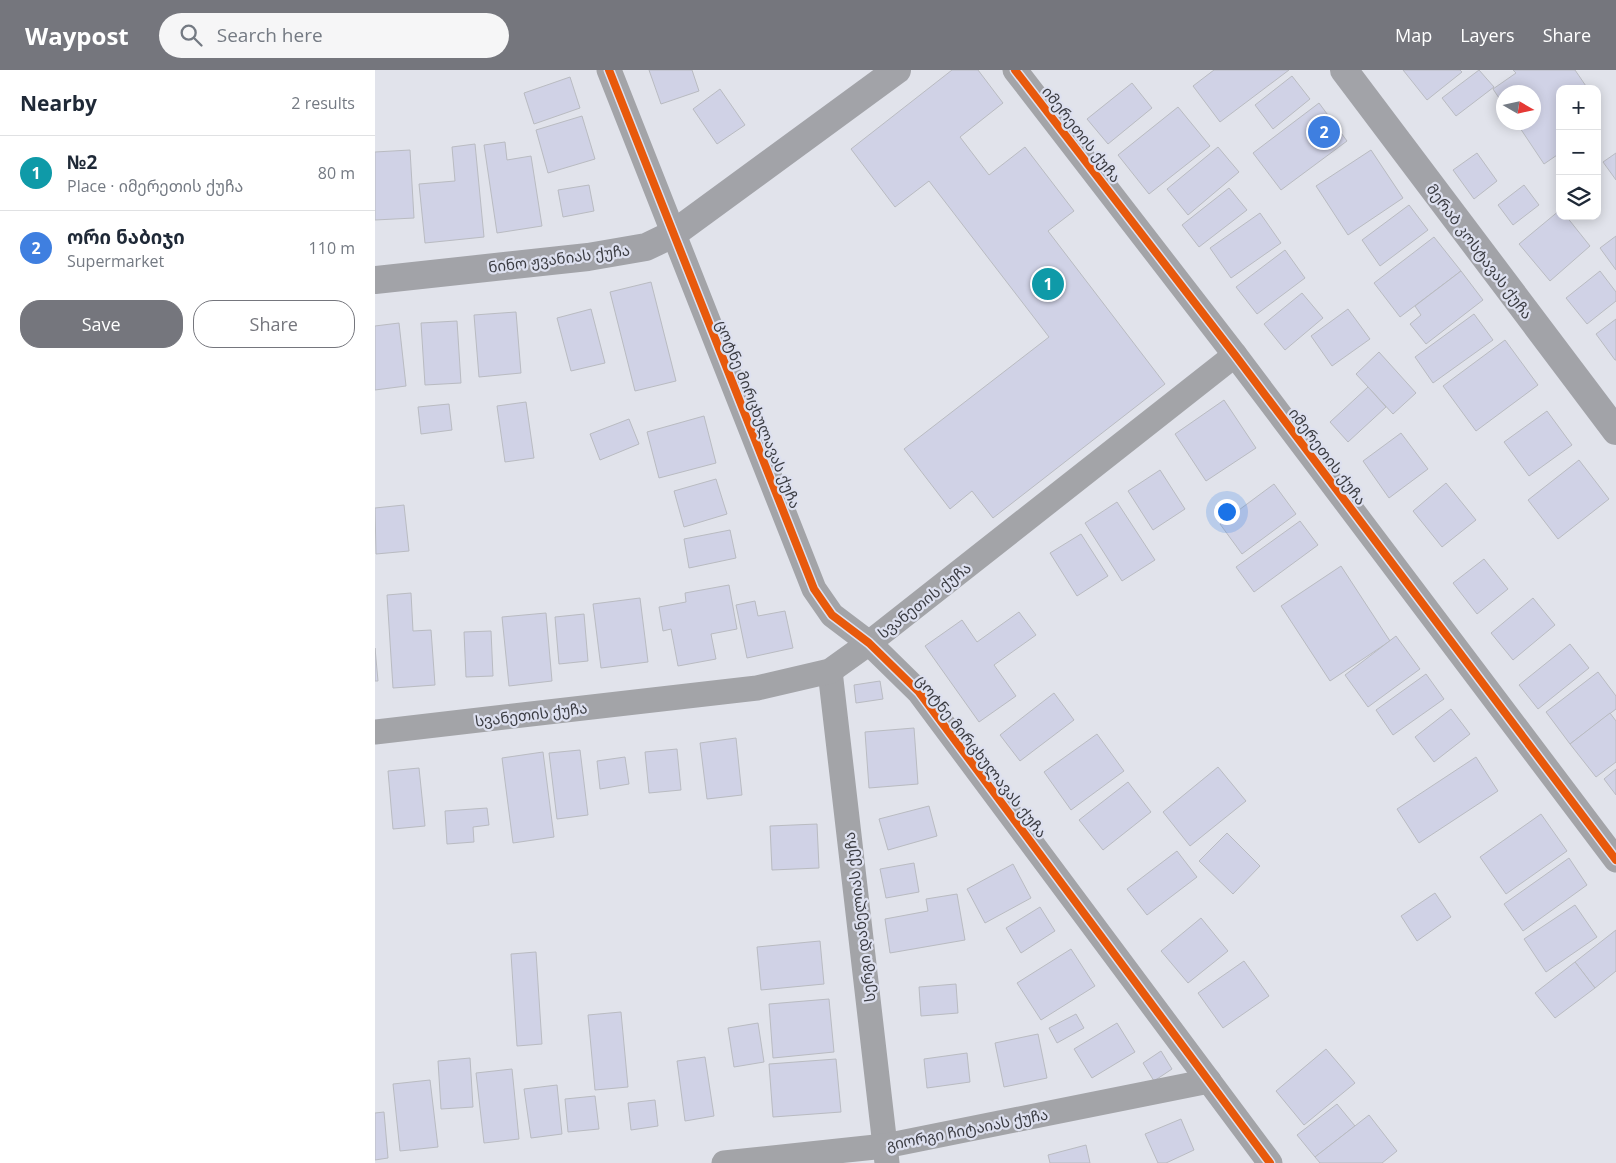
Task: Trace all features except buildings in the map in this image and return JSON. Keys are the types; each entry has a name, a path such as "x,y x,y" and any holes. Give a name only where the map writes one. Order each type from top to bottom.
{"street":[{"name":"ცოტნე მირცხულავას ქუჩა","path":"609,70 814,589 832,615 869,643 919,692 1270,1163"},
{"name":"ნინო ჟვანიას ქუჩა","path":"375,280 588,257 646,246 673,234 897,70"},
{"name":"იმერეთის ქუჩა","path":"1015,70 1235,355 1616,860"},
{"name":"მერაბ კოსტავას ქუჩა","path":"1344,70 1616,431"},
{"name":"სვანეთის ქუჩა","path":"375,732 757,688 830,671 869,643 1235,355"},
{"name":"სერგი დანელიას ქუჩა","path":"830,671 886,1154"},
{"name":"გიორგი ჩიტაიას ქუჩა","path":"723,1163 886,1154 1209,1081"}],"cycle path":[{"path":"609,70 814,589 832,615 869,643 919,692 1270,1163"},
{"path":"1015,70 1235,355 1616,860"}],"place":[{"name":"ორი ნაბიჯი","path":"1324,132"},
{"name":"№2","path":"1048,284"}]}
